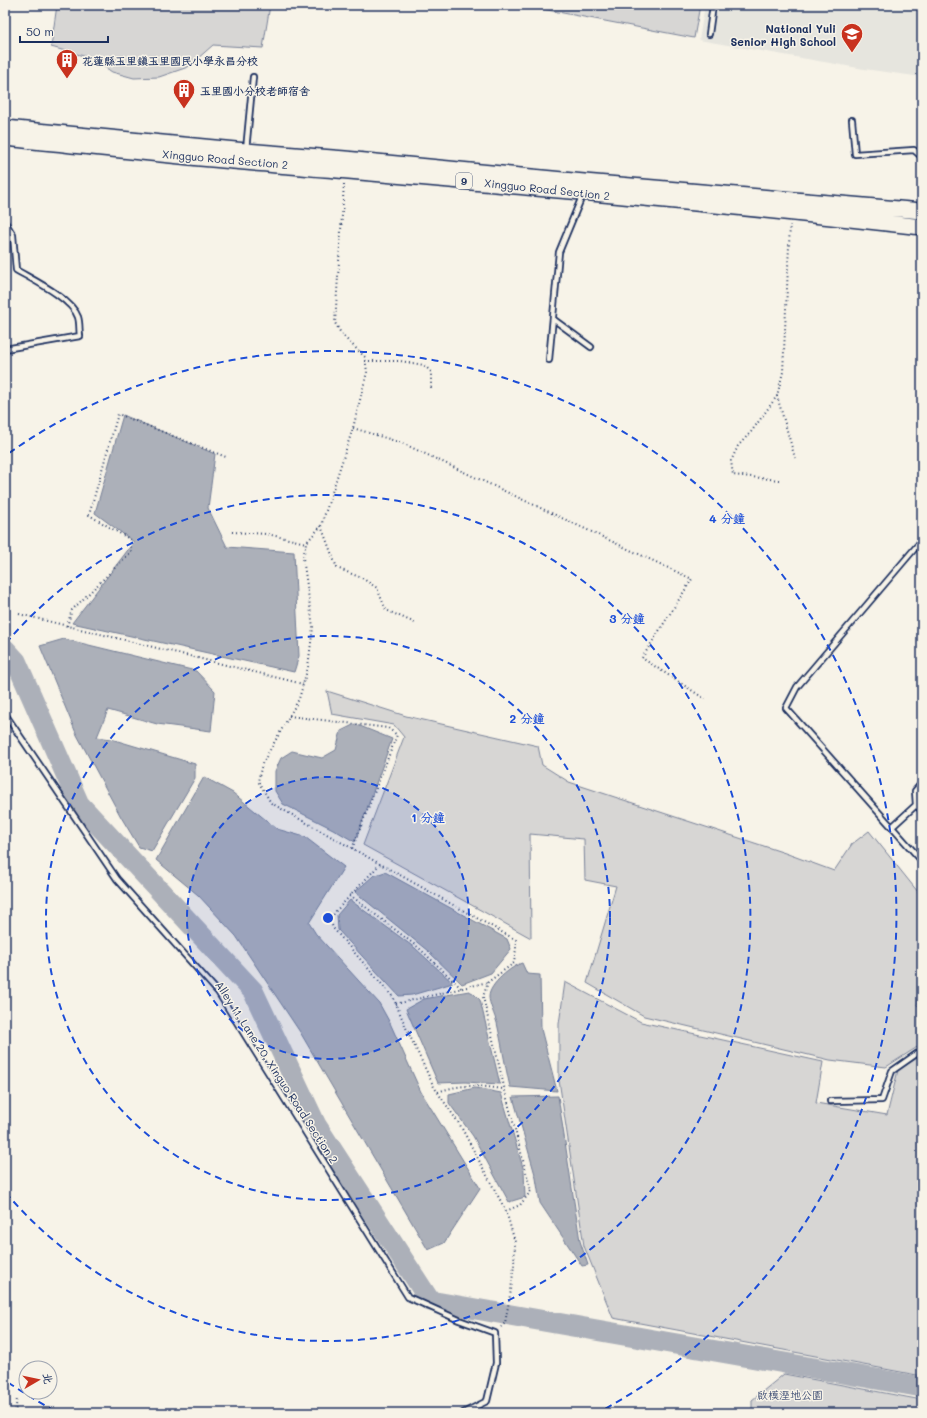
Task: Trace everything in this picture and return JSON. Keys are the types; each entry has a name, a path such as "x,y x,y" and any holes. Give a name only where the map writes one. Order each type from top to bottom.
{"main road":[{"name":"Xingguo Road Section 2","path":"5,128 584,182 922,211"},
{"name":"Xingguo Road Section 2","path":"5,138 245,162 791,212 922,227"}],"lane":[{"path":"709,34 713,5"},
{"path":"246,151 253,77"},
{"path":"852,120 855,154 914,150 922,157"},
{"path":"549,360 559,252 583,193"},
{"path":"5,222 13,235 16,270 46,287 74,309 79,319 80,336 5,349"},
{"path":"553,319 591,346"},
{"path":"922,540 797,686 786,708 922,861"},
{"name":"Alley 11, Lane 20, Xinguo Road Section 2","path":"5,714 117,879 218,992 408,1297 458,1320 495,1333 496,1363 487,1401 463,1413"},
{"path":"922,783 915,791 916,805 922,811"},
{"path":"892,827 916,805"},
{"path":"830,1101 882,1100 892,1071 922,1050"}],"path":[{"path":"344,170 335,323 342,335 365,357 367,372 353,428 321,526 306,543 304,558 313,627 308,667 298,699 262,764 258,781 271,803 516,940 514,963 488,982 396,1004"},
{"path":"779,480 733,475 731,461 738,446 777,396 783,372 791,212"},
{"path":"365,361 400,361 424,365 430,372 431,388"},
{"path":"777,396 795,458"},
{"path":"67,626 72,610 131,552 131,540 89,515 118,414 226,456"},
{"path":"353,428 402,444 692,578 642,658 705,699"},
{"path":"321,526 337,568 362,578 378,588 386,610 415,623"},
{"path":"232,532 267,534 306,543"},
{"path":"19,614 303,684"},
{"path":"289,716 388,728 397,735 352,849"},
{"path":"380,864 334,913 331,922 333,928 393,997 407,1030 438,1092 460,1125 506,1211 515,1242 514,1264 508,1308 504,1323"},
{"path":"350,895 419,948 461,988"},
{"path":"488,982 483,997 504,1089 531,1191 520,1205 506,1211"},
{"path":"438,1092 452,1087 475,1085 504,1089"},
{"path":"15,1413 16,1399"}],"shaded area":[{"name":"National Yuli Senior High School","path":"705,5 922,5 922,77 864,69 699,40"},
{"path":"123,415 215,454 208,508 227,547 294,552 299,656 294,672 72,623 134,542 95,513"},
{"path":"64,639 196,671 215,691 211,731 157,724 108,710 97,737 111,739 195,764 195,778 152,851 139,847 121,817 76,733 40,646"},
{"path":"355,724 392,739 355,842 333,829 283,804 275,791 275,771 281,758 292,751 322,758 336,750 341,731"},
{"path":"204,777 233,793 277,829 305,837 344,867 309,923 316,934 379,1003 390,1023 421,1092 480,1188 444,1243 428,1250 300,1032 236,936 198,895 156,860"},
{"path":"385,872 507,939 511,949 491,973 462,984 428,951 355,892 373,876"},
{"path":"350,900 415,948 453,983 412,995 399,996 338,930 337,915"},
{"path":"522,963 527,974 540,975 541,1029 557,1091 510,1087 497,1023 489,997 490,992 497,981 507,972"},
{"path":"469,991 480,1000 500,1084 465,1082 438,1083 406,1009 424,999"},
{"path":"475,1088 501,1093 524,1171 525,1197 509,1202 473,1136 449,1103 449,1094"},
{"path":"558,1096 580,1241 588,1265 582,1266 540,1203 536,1178 513,1097"}],"green space":[{"path":"57,5 270,5 263,48 213,45 188,67 159,77 134,78 112,72 91,58 51,47"},
{"path":"521,5 700,5 694,38"},
{"path":"327,691 406,716 538,746 542,765 569,782 785,853 834,871 852,844 869,831 922,897 922,984 917,1005 922,1009 922,1044 886,1067 830,1060 644,1016 587,983 616,886 585,880 584,839 530,834 531,938 363,845 404,737 394,725 332,714"},
{"path":"565,982 641,1022 823,1062 816,1103 887,1115 898,1070 922,1055 922,1376 613,1318 584,1246 559,1080 559,1024"},
{"name":"啟模溼地公園","path":"784,1374 922,1400 922,1413 752,1413 752,1400"}],"waterway":[{"path":"5,649 16,661 79,804 253,991 316,1125 430,1301 922,1387"}],"place":[{"name":"National Yuli Senior High School","path":"852,54"},
{"name":"花蓮縣玉里鎮玉里國民小學永昌分校","path":"67,80"},
{"name":"玉里國小分校老師宿舍","path":"184,110"}]}
